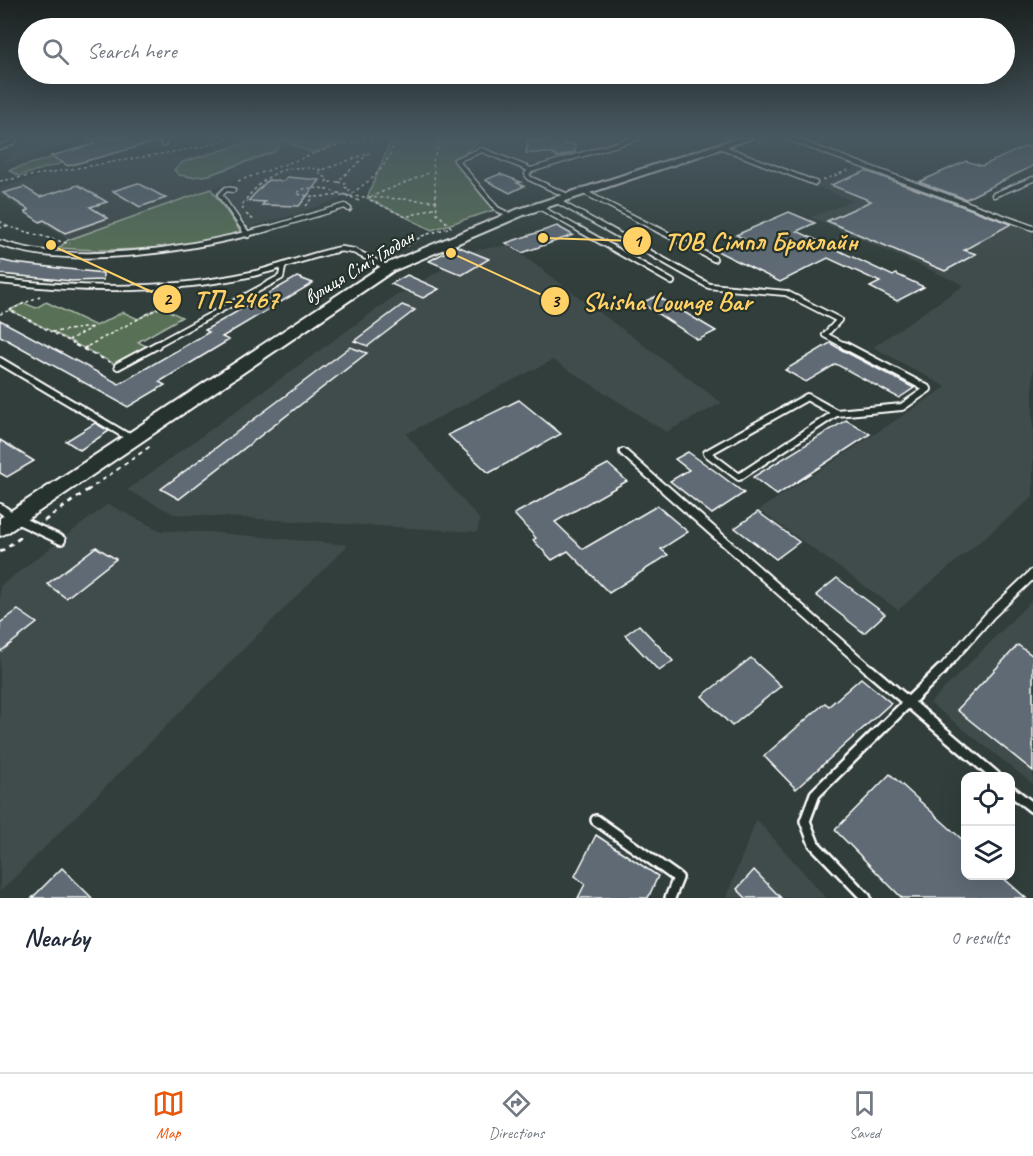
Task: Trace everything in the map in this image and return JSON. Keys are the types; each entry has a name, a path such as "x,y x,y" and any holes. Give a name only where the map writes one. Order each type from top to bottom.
{"street":[{"name":"вулиця Сім'ї Глодан","path":"0,528 130,438 388,268 435,245 511,216 620,180"}],"lane":[{"path":"473,180 497,209 511,216"},
{"path":"533,180 714,259"},
{"path":"806,180 814,183"},
{"path":"902,180 1033,228"},
{"path":"993,195 1031,180"},
{"path":"233,190 226,189 220,195 248,235"},
{"path":"570,196 709,286 786,293 840,320 825,334 928,389 902,406 836,413 739,477 707,453 807,396 836,413"},
{"path":"0,243 26,250 110,255 192,247 248,235 345,206 349,209"},
{"path":"539,207 672,282"},
{"path":"0,281 136,289 171,287 283,267 346,249 388,268"},
{"path":"118,366 280,277 283,267"},
{"path":"0,361 130,438"},
{"path":"623,452 908,704 989,772"},
{"path":"0,508 14,518 61,540"},
{"path":"866,898 814,844 805,821 816,794 936,676 990,615 1033,574"},
{"path":"1015,793 1033,808"},
{"path":"596,820 678,878 670,898"}],"path":[{"path":"226,189 242,180"},
{"path":"263,221 252,220 243,211 242,204 264,180"},
{"path":"341,200 370,180"},
{"path":"367,198 411,180"},
{"path":"405,247 422,237 451,227 437,213 433,180"},
{"path":"320,188 326,182 345,183 344,187 350,189 348,195"},
{"path":"348,195 314,197 297,194 301,189 320,188 367,198 437,201"},
{"path":"307,206 314,197"},
{"path":"367,198 406,217 437,207"},
{"path":"0,221 6,226 77,246"},
{"path":"0,228 6,226"},
{"path":"0,314 62,286"},
{"path":"83,349 179,297 167,294 171,287"},
{"path":"10,310 118,366"},
{"path":"52,332 93,327 68,340"}],"shaded area":[{"path":"28,180 237,180 68,240 0,195 0,188"},
{"path":"245,180 368,180 343,198 247,228 224,195 236,183"},
{"path":"826,180 898,180 1033,230 1033,497 898,610 759,510 946,387 873,347 964,285 811,217 852,201 813,185"},
{"path":"507,246 722,403 666,432 553,360 406,434 480,520 477,532 174,514 127,490 392,298 478,249"},
{"path":"108,504 161,531 209,532 348,545 0,892 0,586"},
{"path":"1033,599 1033,784 930,703"},
{"path":"756,820 759,822 826,898 726,898"}],"green space":[{"path":"375,180 473,180 497,209 432,230 367,198"},
{"path":"211,189 240,231 233,237 146,248 103,250 59,248 68,240"},
{"path":"46,302 96,326 123,312 138,319 160,307 182,317 138,342 150,348 118,366 10,310 24,303 36,308"}],"building":[{"path":"268,180 320,180 299,206 262,205 265,202 248,201"},
{"path":"485,180 516,180 524,186 510,193"},
{"path":"844,180 890,180 1011,224 964,250 976,254 945,271 827,221 871,201 831,185"},
{"path":"924,180 1005,180 966,199 919,182"},
{"path":"138,183 166,198 140,207 113,191"},
{"path":"78,185 107,202 90,207 108,218 65,233 44,220 40,222 25,212 29,210 3,193 24,187 40,197"},
{"path":"789,212 815,223 797,231 893,276 896,274 924,287 897,301 870,287 880,282 828,258 780,282 715,250 743,238 736,235"},
{"path":"557,226 573,235 522,253 506,243"},
{"path":"457,246 489,259 462,275 429,261"},
{"path":"0,260 103,273 103,280 72,281 0,274"},
{"path":"407,275 439,289 423,298 391,284"},
{"path":"297,277 313,283 222,337 229,340 159,382 165,385 128,407 0,336 0,320 119,384 209,332 205,330"},
{"path":"657,296 716,331 698,340 641,303"},
{"path":"402,305 415,310 368,346 354,341"},
{"path":"830,343 914,388 899,398 836,364 806,382 785,370"},
{"path":"350,347 367,353 179,499 161,489"},
{"path":"519,400 561,434 489,473 448,435"},
{"path":"846,420 870,434 777,495 753,477"},
{"path":"95,423 109,431 80,450 66,441"},
{"path":"0,440 34,461 7,477 0,473"},
{"path":"688,452 744,493 712,514 670,481 689,470 675,459"},
{"path":"608,464 627,481 555,522 583,549 657,506 688,532 661,549 668,555 609,593 568,551 552,560 533,540 536,538 514,514"},
{"path":"758,512 799,542 776,559 735,528"},
{"path":"96,547 116,559 66,598 47,584"},
{"path":"837,578 885,614 864,633 816,595"},
{"path":"18,610 37,623 0,652 0,623"},
{"path":"639,625 673,661 659,671 625,635"},
{"path":"1018,645 1033,656 1033,771 957,710"},
{"path":"751,658 781,686 732,726 702,696"},
{"path":"861,678 891,703 796,789 764,756 825,703 829,706"},
{"path":"890,774 961,838 961,880 1006,880 1026,898 902,898 835,830"},
{"path":"596,835 658,876 648,898 578,898 585,884 575,876"},
{"path":"62,868 92,898 32,898"},
{"path":"754,870 781,898 746,898 737,889"}],"place":[{"name":"ТОВ Сімпл Броклайн","path":"543,238"},
{"name":"ТП-2467","path":"51,245"},
{"name":"Shisha Lounge Bar","path":"451,253"}]}
